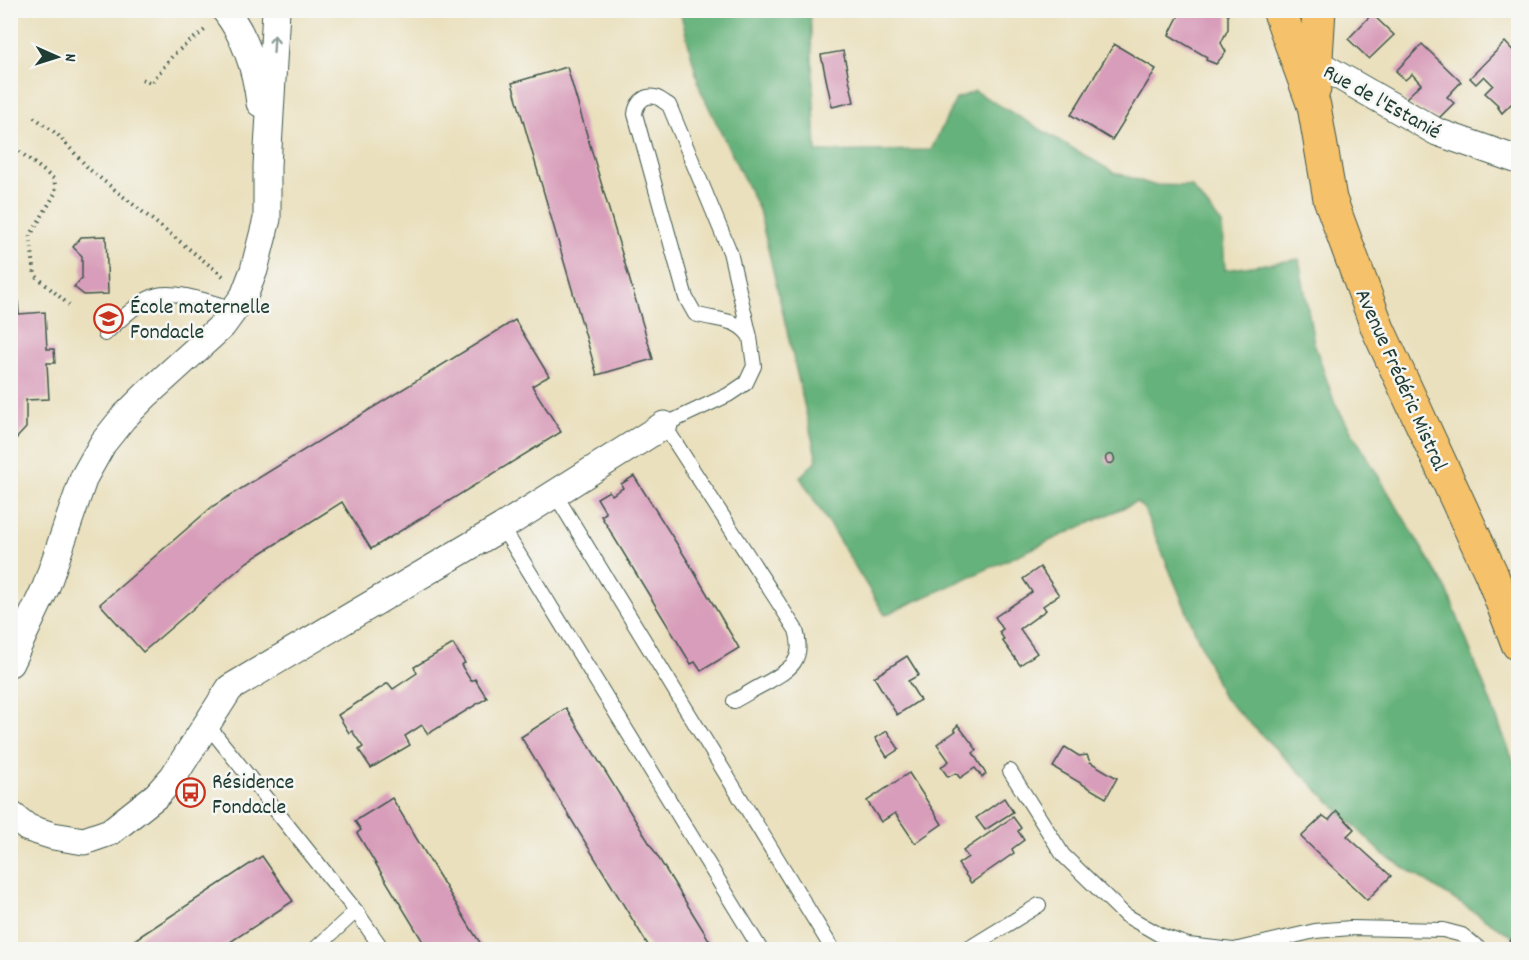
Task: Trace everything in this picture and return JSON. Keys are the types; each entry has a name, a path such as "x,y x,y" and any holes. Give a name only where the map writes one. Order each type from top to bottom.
{"main road":[{"name":"Avenue Frédéric Mistral","path":"1279,10 1314,106"},
{"name":"Avenue Frédéric Mistral","path":"1318,10 1314,106 1329,199 1378,329 1491,573 1518,644"}],"street":[{"path":"10,663 46,587 84,477 104,443 123,418 146,395 222,326 231,308 244,296 254,270 267,219 267,166 276,10"},
{"path":"217,18 238,26 257,77 267,166"},
{"name":"Rue de l'Estanié","path":"1315,62 1437,132 1518,160"},
{"path":"10,814 28,828 53,836 84,841 110,832 157,795 173,777 230,688 502,527 664,425"}],"lane":[{"path":"734,701 791,669 797,658 799,642 795,630 664,425 728,395 746,383 754,366 750,337 730,252 669,105 655,97 643,98 636,106 635,114 686,298 694,314 736,322 750,337"},
{"path":"105,334 132,310 156,294 176,295 231,308"},
{"path":"555,494 833,950"},
{"path":"502,527 761,950"},
{"path":"206,723 356,911 383,950"},
{"path":"1010,771 1063,855 1125,915 1160,935 1188,945 1234,950 1315,931 1351,928 1443,930 1462,935 1481,950"},
{"path":"966,950 1039,905"},
{"path":"314,950 356,911"}],"path":[{"path":"142,79 151,83 174,54 204,33 217,18"},
{"path":"34,117 58,135 90,170 240,289 231,308"},
{"path":"10,144 54,179 56,192 30,236 35,274 70,306"}],"green space":[{"path":"680,11 810,11 816,152 931,150 956,99 975,91 1113,172 1153,185 1191,186 1222,224 1225,270 1299,259 1314,343 1335,404 1447,590 1518,773 1518,940 1384,855 1222,696 1144,509 1136,502 885,615 800,477 817,460 759,210 700,89"}],"building":[{"path":"1191,10 1223,10 1228,15 1228,29 1221,43 1226,52 1216,64 1206,60 1207,57 1169,35 1181,11 1189,14"},
{"path":"1372,14 1394,35 1369,59 1348,39"},
{"path":"1505,42 1518,56 1518,105 1514,101 1502,113 1498,105 1485,93 1493,85 1484,76 1476,84 1470,78"},
{"path":"1114,44 1156,69 1112,140 1071,115"},
{"path":"1422,44 1461,82 1447,97 1454,103 1438,119 1404,100 1421,84 1412,74 1405,80 1396,71"},
{"path":"843,51 854,102 832,107 821,55"},
{"path":"567,67 653,359 597,375 512,83"},
{"path":"106,236 108,294 84,295 74,287 82,278 82,256 73,247 81,237"},
{"path":"10,300 18,300 19,314 45,312 47,349 54,349 55,363 47,363 49,399 26,400 26,428 13,442 10,439"},
{"path":"515,320 549,376 532,386 561,432 371,549 342,502 247,562 143,652 100,604 213,506"},
{"path":"1110,455 1114,459 1110,463 1106,459"},
{"path":"634,476 739,648 701,671 695,662 691,664 601,516 606,513 597,498 609,491 612,495 623,488 621,484"},
{"path":"1040,567 1059,595 1043,606 1046,610 1020,629 1037,653 1020,665 1002,640 1004,639 999,632 1003,629 995,617 1032,592 1023,579"},
{"path":"453,644 465,663 461,665 471,681 475,679 487,698 428,734 422,725 405,736 410,745 371,768 359,750 363,747 352,731 349,733 338,715 388,683 393,689 417,673 414,667"},
{"path":"907,656 919,675 908,681 920,700 897,715 874,677"},
{"path":"566,708 715,950 651,950 521,737"},
{"path":"958,725 977,750 973,753 986,774 982,777 975,768 960,778 956,773 948,777 941,767 949,761 937,744 956,731 954,729"},
{"path":"887,731 899,749 887,757 875,738"},
{"path":"1065,747 1079,756 1087,755 1090,762 1117,778 1106,798 1053,767"},
{"path":"909,773 942,824 915,843 895,813 881,822 867,801"},
{"path":"392,798 485,950 428,950 357,833 361,830 355,821"},
{"path":"1004,798 1013,812 985,830 976,818"},
{"path":"1337,811 1354,829 1347,836 1391,876 1367,900 1301,837 1323,816 1329,820"},
{"path":"1013,817 1021,828 1018,831 1024,840 1012,849 1014,853 971,883 958,864 968,857 963,851"},
{"path":"262,856 293,901 218,950 119,950"},
{"path":"1513,937 1518,941 1518,950 1505,948"}],"place":[{"name":"École maternelle Fondacle","path":"109,318"},
{"name":"Résidence Fondacle","path":"191,793"}]}
